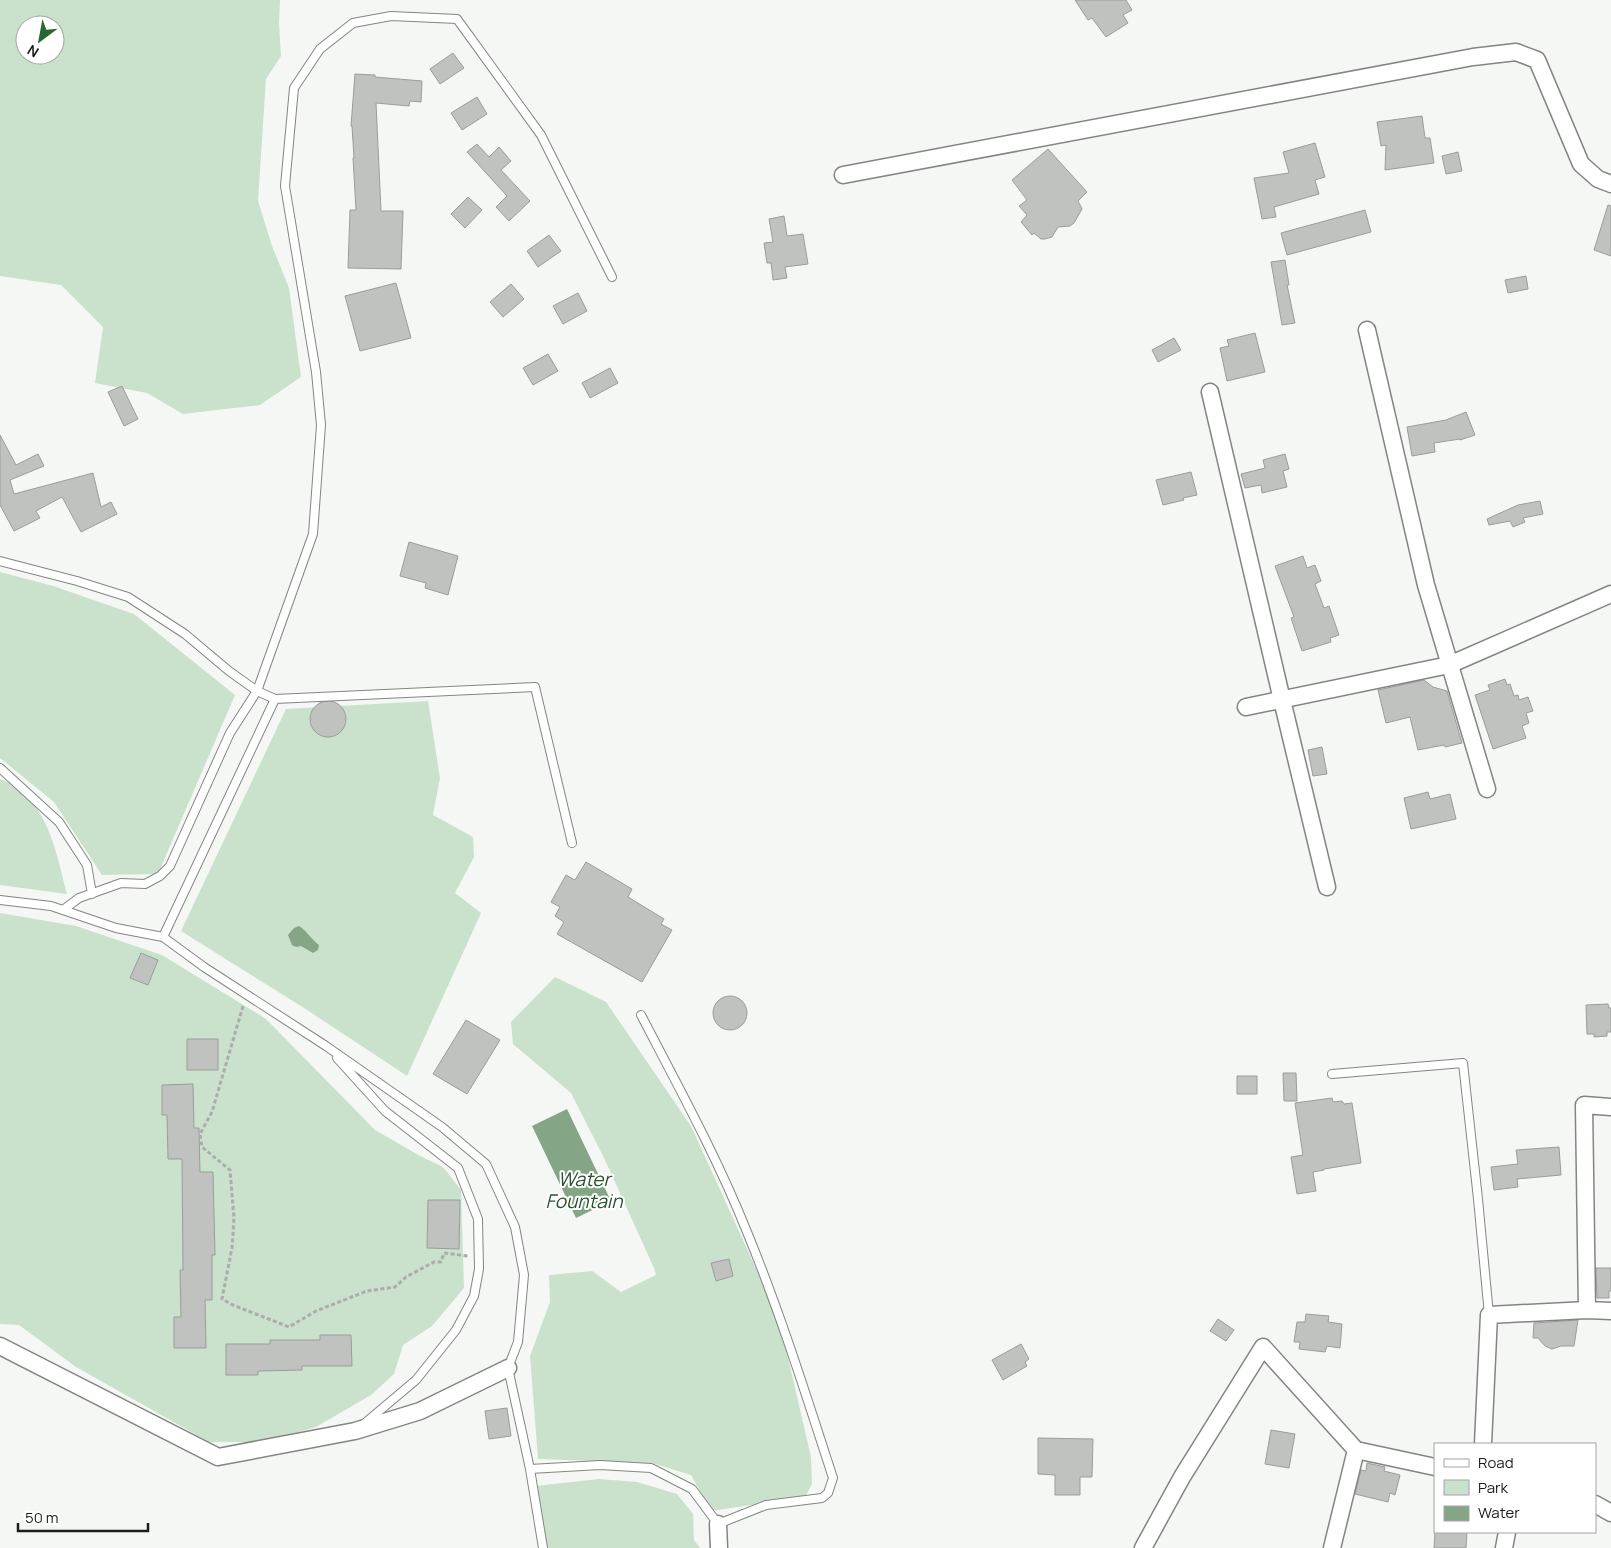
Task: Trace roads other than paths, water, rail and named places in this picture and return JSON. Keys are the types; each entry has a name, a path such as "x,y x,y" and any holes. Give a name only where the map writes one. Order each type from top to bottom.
{"street":[{"path":"844,175 1473,56 1516,52 1537,60 1582,164 1598,179 1611,184"},
{"path":"1367,330 1426,585 1487,789"},
{"path":"1210,392 1328,887"},
{"path":"1246,707 1449,665 1611,594"},
{"path":"1587,1310 1584,1105 1611,1108"},
{"path":"1483,1443 1488,1315 1587,1310 1611,1311"},
{"path":"0,1346 218,1457 356,1431 420,1410 508,1368"},
{"path":"1143,1548 1182,1476 1263,1347 1356,1450 1434,1468"},
{"path":"1332,1548 1356,1450"},
{"path":"1596,1505 1611,1513"},
{"path":"718,1524 719,1548"},
{"path":"1504,1548 1507,1533"}],"lane":[{"path":"63,910 79,898 121,883 145,884 160,876 170,866 230,733 257,691 313,534 321,425 316,372 285,186 294,88 320,49 353,23 391,16 457,19 541,135 612,277"},
{"path":"0,560 77,580 128,597 186,634 229,671 257,691 275,699 534,687 572,843"},
{"path":"162,937 275,699"},
{"path":"0,768 59,822 87,865 92,894"},
{"path":"0,900 51,906 116,928 162,937 246,995 326,1046 442,1127 486,1164 515,1227 524,1275 518,1342 508,1368 530,1469 543,1548"},
{"path":"530,1469 600,1465 651,1468 692,1489 718,1524 766,1505 822,1498 828,1494 833,1478 780,1315 747,1230 702,1132 641,1014"},
{"path":"326,1046 386,1110 458,1168 478,1219 479,1269 474,1296 456,1330 416,1380 356,1431"},
{"path":"1332,1074 1462,1063 1478,1199 1488,1315"}],"water":[{"path":"299,926 319,945 318,950 313,953 301,946 296,947 292,945 288,935 294,928"},
{"name":"Water Fountain","path":"567,1109 611,1201 576,1218 532,1126"}]}
